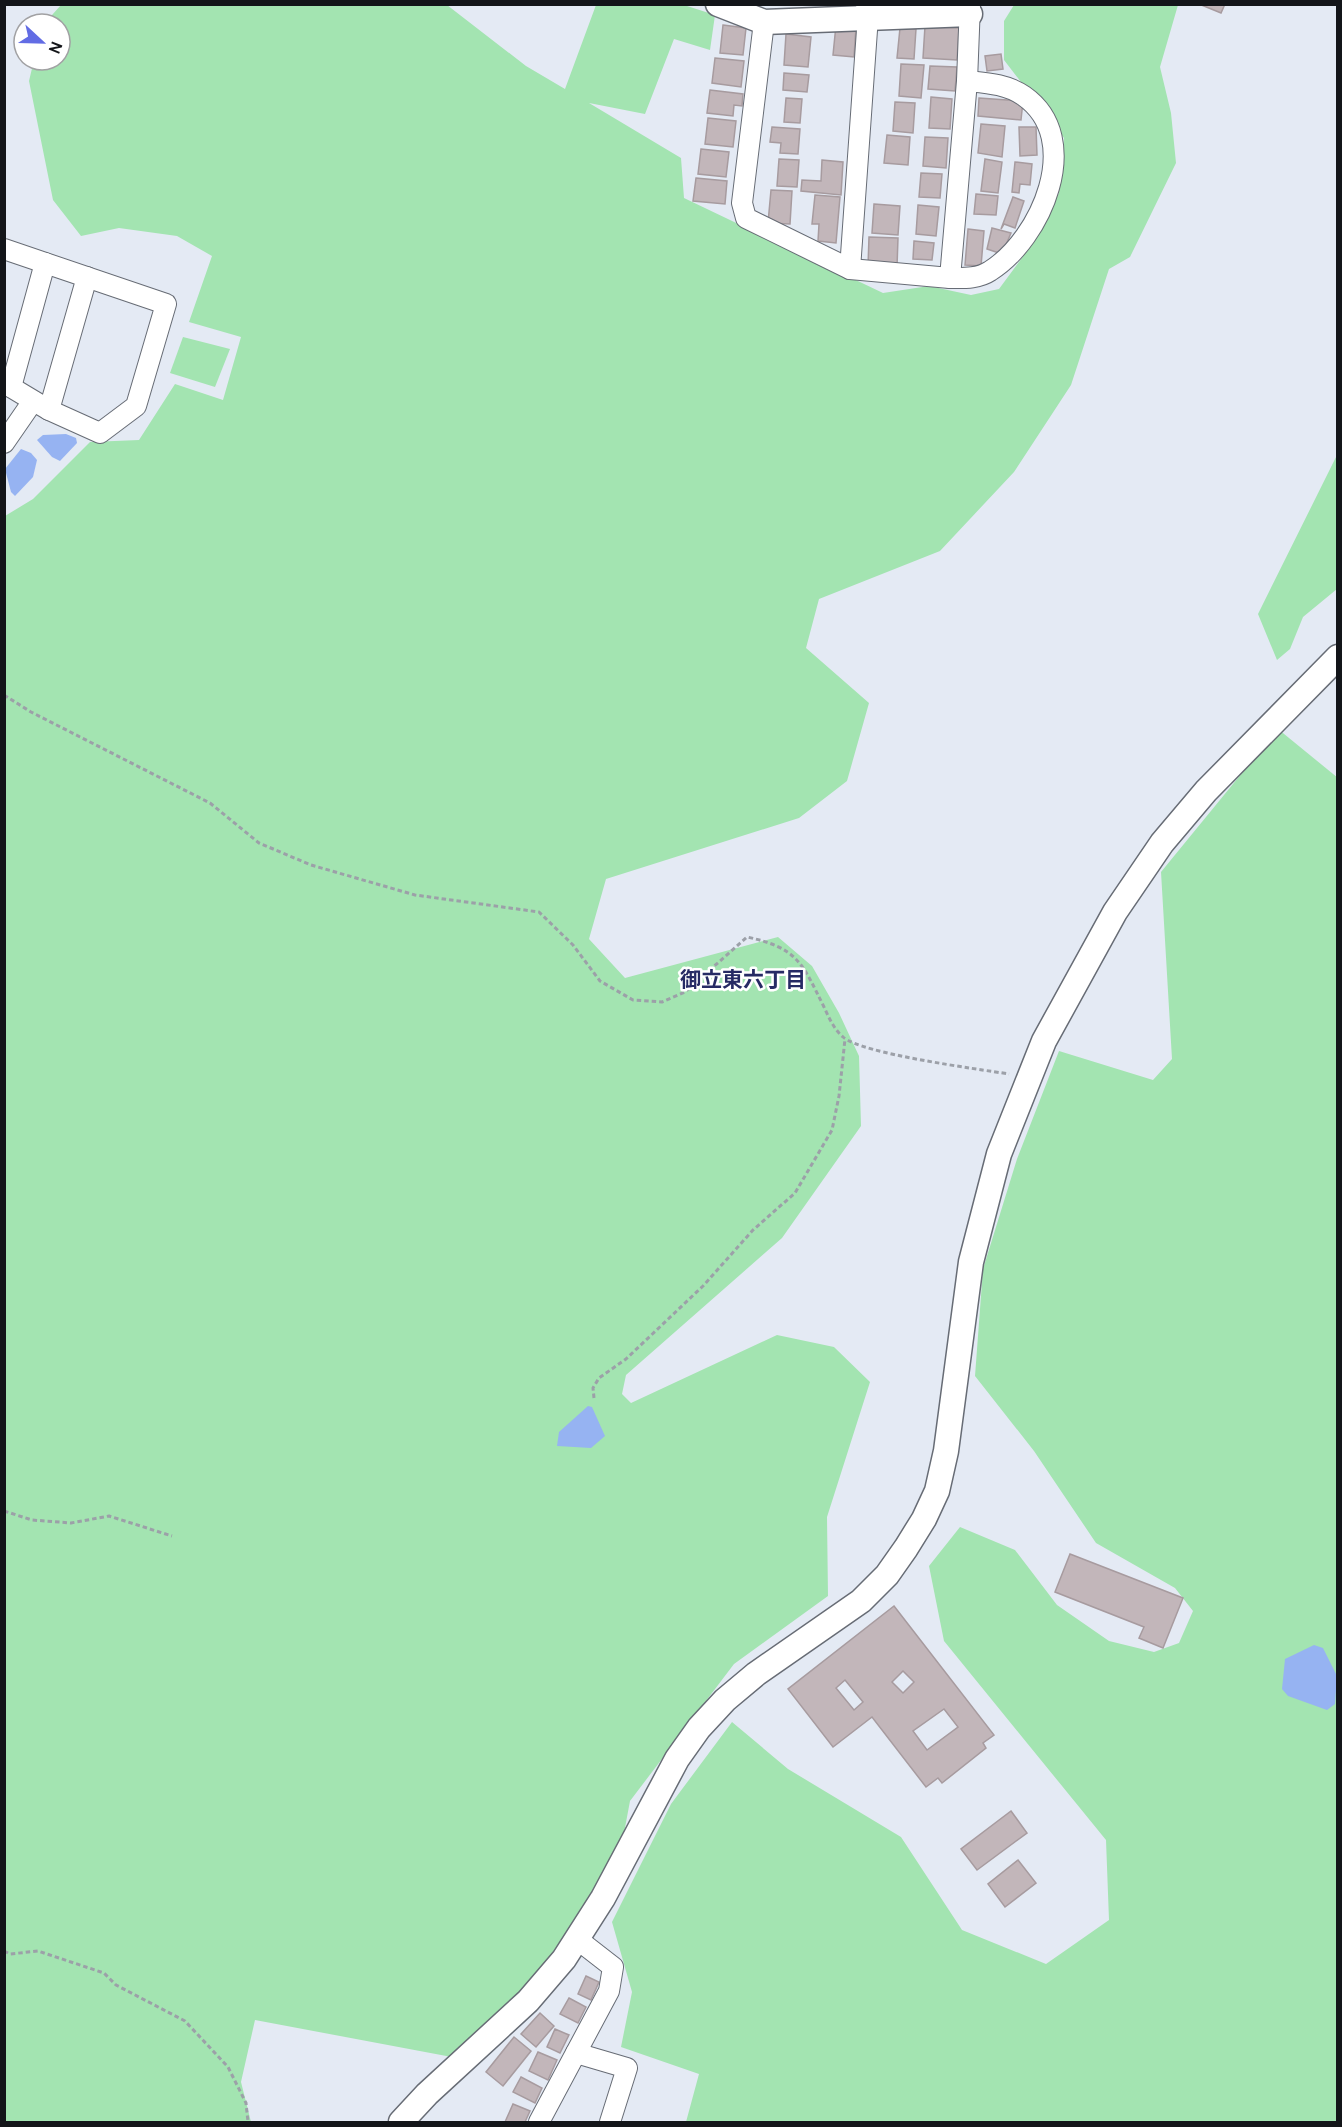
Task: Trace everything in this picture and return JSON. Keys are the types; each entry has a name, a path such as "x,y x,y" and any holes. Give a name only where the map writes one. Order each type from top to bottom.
{"street":[{"path":"726,6 764,21 867,10 976,8 967,81 950,278"},
{"path":"850,269 867,10"},
{"path":"764,21 742,202 746,218 850,269 968,278 989,272 1017,248 1036,217 1048,186 1054,158 1053,135 1041,114 1025,96 1002,85 967,81"},
{"path":"4,249 166,304 136,406 100,433 41,406 8,385 45,263"},
{"path":"4,443 41,406 87,277"},
{"path":"401,2122 427,2094 548,1980 603,1898 677,1759 699,1728 725,1700 756,1674 861,1601 887,1575 924,1520 937,1491 946,1451 971,1262 999,1154 1027,1078 1073,984 1115,912 1162,843 1206,791 1338,657"},
{"path":"539,2122 609,1991 614,1967 576,1939"},
{"path":"576,2053 627,2068 610,2122"}],"path":[{"path":"4,695 31,712 210,803 259,843 311,865 415,895 539,912 573,945 600,981 633,1000 662,1002 685,992 747,937 775,943 804,966 832,1025 845,1039 876,1050 1027,1078"},
{"path":"594,1398 593,1388 599,1378 626,1359 703,1286 753,1230 795,1193 832,1130 845,1039"},
{"path":"4,1511 32,1520 70,1523 109,1516 172,1536"},
{"path":"4,1952 10,1954 38,1951 104,1973 116,1984 185,2020 228,2067 246,2103 248,2122"}],"green space":[{"path":"61,5 447,5 526,66 565,89 596,5 684,5 715,15 710,50 674,39 645,114 589,103 681,158 684,198 883,293 929,286 971,295 999,289 1030,247 1059,193 1064,138 1004,60 1004,21 1014,5 1178,5 1160,67 1171,113 1176,163 1130,257 1109,269 1071,385 1014,472 940,551 819,599 806,648 869,703 847,781 799,818 606,879 589,939 625,978 778,937 812,966 839,1013 859,1056 861,1126 782,1238 626,1375 622,1394 631,1403 777,1335 834,1347 870,1382 827,1517 828,1596 734,1664 630,1801 621,1849 538,1983 457,2058 255,2020 241,2082 251,2122 5,2122 5,516 33,499 90,442 139,440 175,384 223,400 241,337 189,322 212,256 177,236 119,228 81,236 53,200 29,81 31,72 72,72 72,12 55,12"},
{"path":"183,337 230,349 215,387 170,373"},
{"path":"1337,455 1337,589 1303,617 1290,649 1277,660 1258,614"},
{"path":"1278,729 1338,778 1337,2122 686,2122 699,2074 621,2047 632,1992 612,1922 671,1804 732,1722 788,1769 901,1837 962,1930 1046,1964 1109,1920 1106,1840 944,1641 929,1566 960,1527 1015,1550 1057,1605 1109,1641 1154,1652 1179,1643 1193,1611 1175,1588 1096,1543 1034,1451 975,1376 983,1269 1017,1159 1059,1051 1153,1080 1172,1059 1161,872"}],"water":[{"path":"66,434 76,438 77,443 60,461 52,457 37,440 43,435"},
{"path":"21,449 31,453 37,460 33,477 15,496 11,492 5,469"},
{"path":"588,1406 592,1407 605,1436 591,1448 557,1446 559,1432"},
{"path":"1314,1645 1323,1648 1337,1676 1335,1704 1327,1710 1288,1696 1282,1689 1285,1659"}],"building":[{"path":"1199,4 1225,4 1221,13"},
{"path":"723,25 746,28 743,55 720,53"},
{"path":"836,25 856,27 854,57 833,55"},
{"path":"925,26 959,28 957,60 923,58"},
{"path":"900,28 916,29 914,59 897,58"},
{"path":"786,34 811,37 808,67 784,65"},
{"path":"1001,54 1003,69 987,71 985,56"},
{"path":"715,58 744,61 741,87 712,83"},
{"path":"901,64 924,65 921,98 899,96"},
{"path":"930,66 957,67 955,91 928,89"},
{"path":"784,73 809,75 807,92 783,90"},
{"path":"710,90 743,94 742,106 734,105 733,116 707,113"},
{"path":"931,97 952,99 950,129 929,128"},
{"path":"786,98 802,99 800,123 784,122"},
{"path":"979,98 1023,101 1021,120 978,116"},
{"path":"895,102 915,103 913,133 893,131"},
{"path":"708,118 736,121 733,147 705,144"},
{"path":"981,124 1005,126 1002,157 978,153"},
{"path":"772,127 800,129 798,154 780,153 781,143 770,142"},
{"path":"1019,127 1036,127 1037,155 1020,156"},
{"path":"887,135 910,137 908,165 884,163"},
{"path":"925,137 948,138 946,168 923,166"},
{"path":"701,149 729,152 726,177 698,174"},
{"path":"779,159 799,160 797,187 777,186"},
{"path":"985,159 1002,162 998,193 981,191"},
{"path":"822,160 843,162 841,195 801,191 802,180 821,181"},
{"path":"1015,162 1032,164 1030,185 1020,184 1019,193 1012,192"},
{"path":"921,173 942,174 940,198 919,197"},
{"path":"696,178 727,181 725,204 693,201"},
{"path":"771,190 792,191 790,224 768,223"},
{"path":"976,194 998,196 996,215 974,214"},
{"path":"815,195 840,197 836,243 818,241 819,224 812,224"},
{"path":"1013,197 1024,201 1015,228 1004,224 1001,229"},
{"path":"874,204 900,206 898,235 872,233"},
{"path":"918,205 939,207 936,236 916,234"},
{"path":"992,228 1011,233 1002,254 987,249"},
{"path":"968,229 984,231 981,266 965,265"},
{"path":"869,237 898,238 897,267 868,266"},
{"path":"914,241 934,243 932,260 913,259"},
{"path":"1070,1554 1183,1598 1163,1648 1139,1638 1144,1627 1055,1592"},
{"path":"894,1606 994,1735 983,1743 986,1748 942,1783 938,1778 926,1787 872,1717 833,1747 788,1689","holes":["903,1671 914,1682 903,1693 892,1682","845,1680 863,1702 854,1710 836,1688","944,1709 958,1727 927,1750 913,1731"]},
{"path":"1011,1811 1027,1833 977,1870 961,1849"},
{"path":"1018,1860 1036,1883 1005,1907 988,1884"},
{"path":"586,1976 599,1982 591,2000 578,1994"},
{"path":"569,1998 586,2007 578,2023 560,2014"},
{"path":"540,2013 554,2026 536,2047 521,2034"},
{"path":"555,2029 569,2035 560,2053 547,2047"},
{"path":"514,2037 531,2051 503,2086 486,2072"},
{"path":"538,2052 557,2060 548,2080 529,2071"},
{"path":"521,2077 542,2088 535,2103 513,2092"},
{"path":"513,2104 530,2111 525,2122 505,2122"}],"district":[{"name":"御立東六丁目","path":"743,980"}]}
